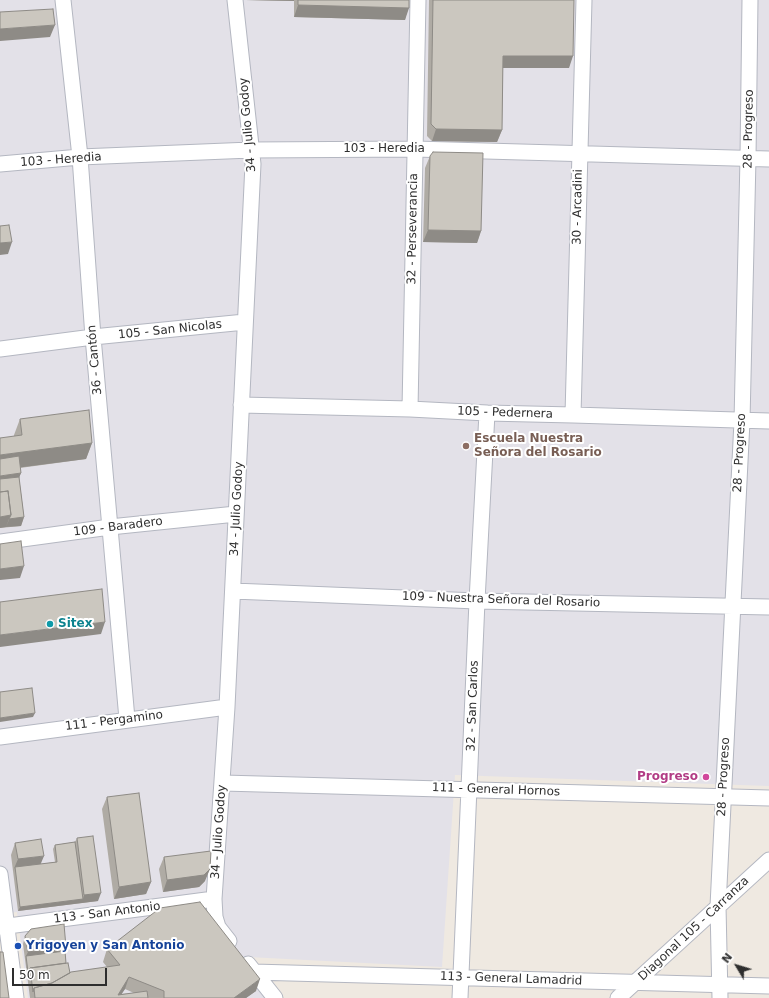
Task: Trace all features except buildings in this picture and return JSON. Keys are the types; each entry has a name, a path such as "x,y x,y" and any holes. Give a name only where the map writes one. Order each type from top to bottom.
{"street":[{"name":"36 - Cantón","path":"64,0 80,158 93,337 127,719"},
{"name":"34 - Julio Godoy","path":"235,0 253,164 223,783 214,899 215,917 218,927 275,998"},
{"name":"32 - Perseverancia","path":"410,409 418,0"},
{"name":"30 - Arcadini","path":"573,415 584,0"},
{"name":"28 - Progreso","path":"720,991 718,906 742,421 750,0"},
{"name":"103 - Heredia","path":"0,164 80,158 251,150 415,149 769,159"},
{"name":"105 - San Nicolas","path":"0,349 93,337 245,322"},
{"name":"105 - Pedernera","path":"241,404 410,409 487,414 769,421"},
{"name":"32 - San Carlos","path":"460,998 477,601 487,414"},
{"name":"109 - Baradero","path":"0,542 110,527 236,514"},
{"name":"109 - Nuestra Señora del Rosario","path":"233,591 477,601 769,607"},
{"name":"111 - Pergamino","path":"0,736 227,707"},
{"name":"111 - General Hornos","path":"223,783 769,798"},
{"name":"Diagonal 105 - Carranza","path":"618,998 769,860"},
{"path":"0,874 3,926 16,998"},
{"name":"113 - San Antonio","path":"3,926 214,899"},
{"name":"113 - General Lamadrid","path":"253,972 635,983 720,991 769,986"}],"shaded area":[{"path":"0,0 769,0 769,786 455,775 442,967 248,957 267,998 28,998 17,912 0,914"}],"place":[{"name":"Escuela Nuestra Señora del Rosario","path":"466,446"},
{"name":"Sitex","path":"50,624"},
{"name":"Progreso","path":"706,777"},
{"name":"Yrigoyen y San Antonio","path":"18,946"}]}
